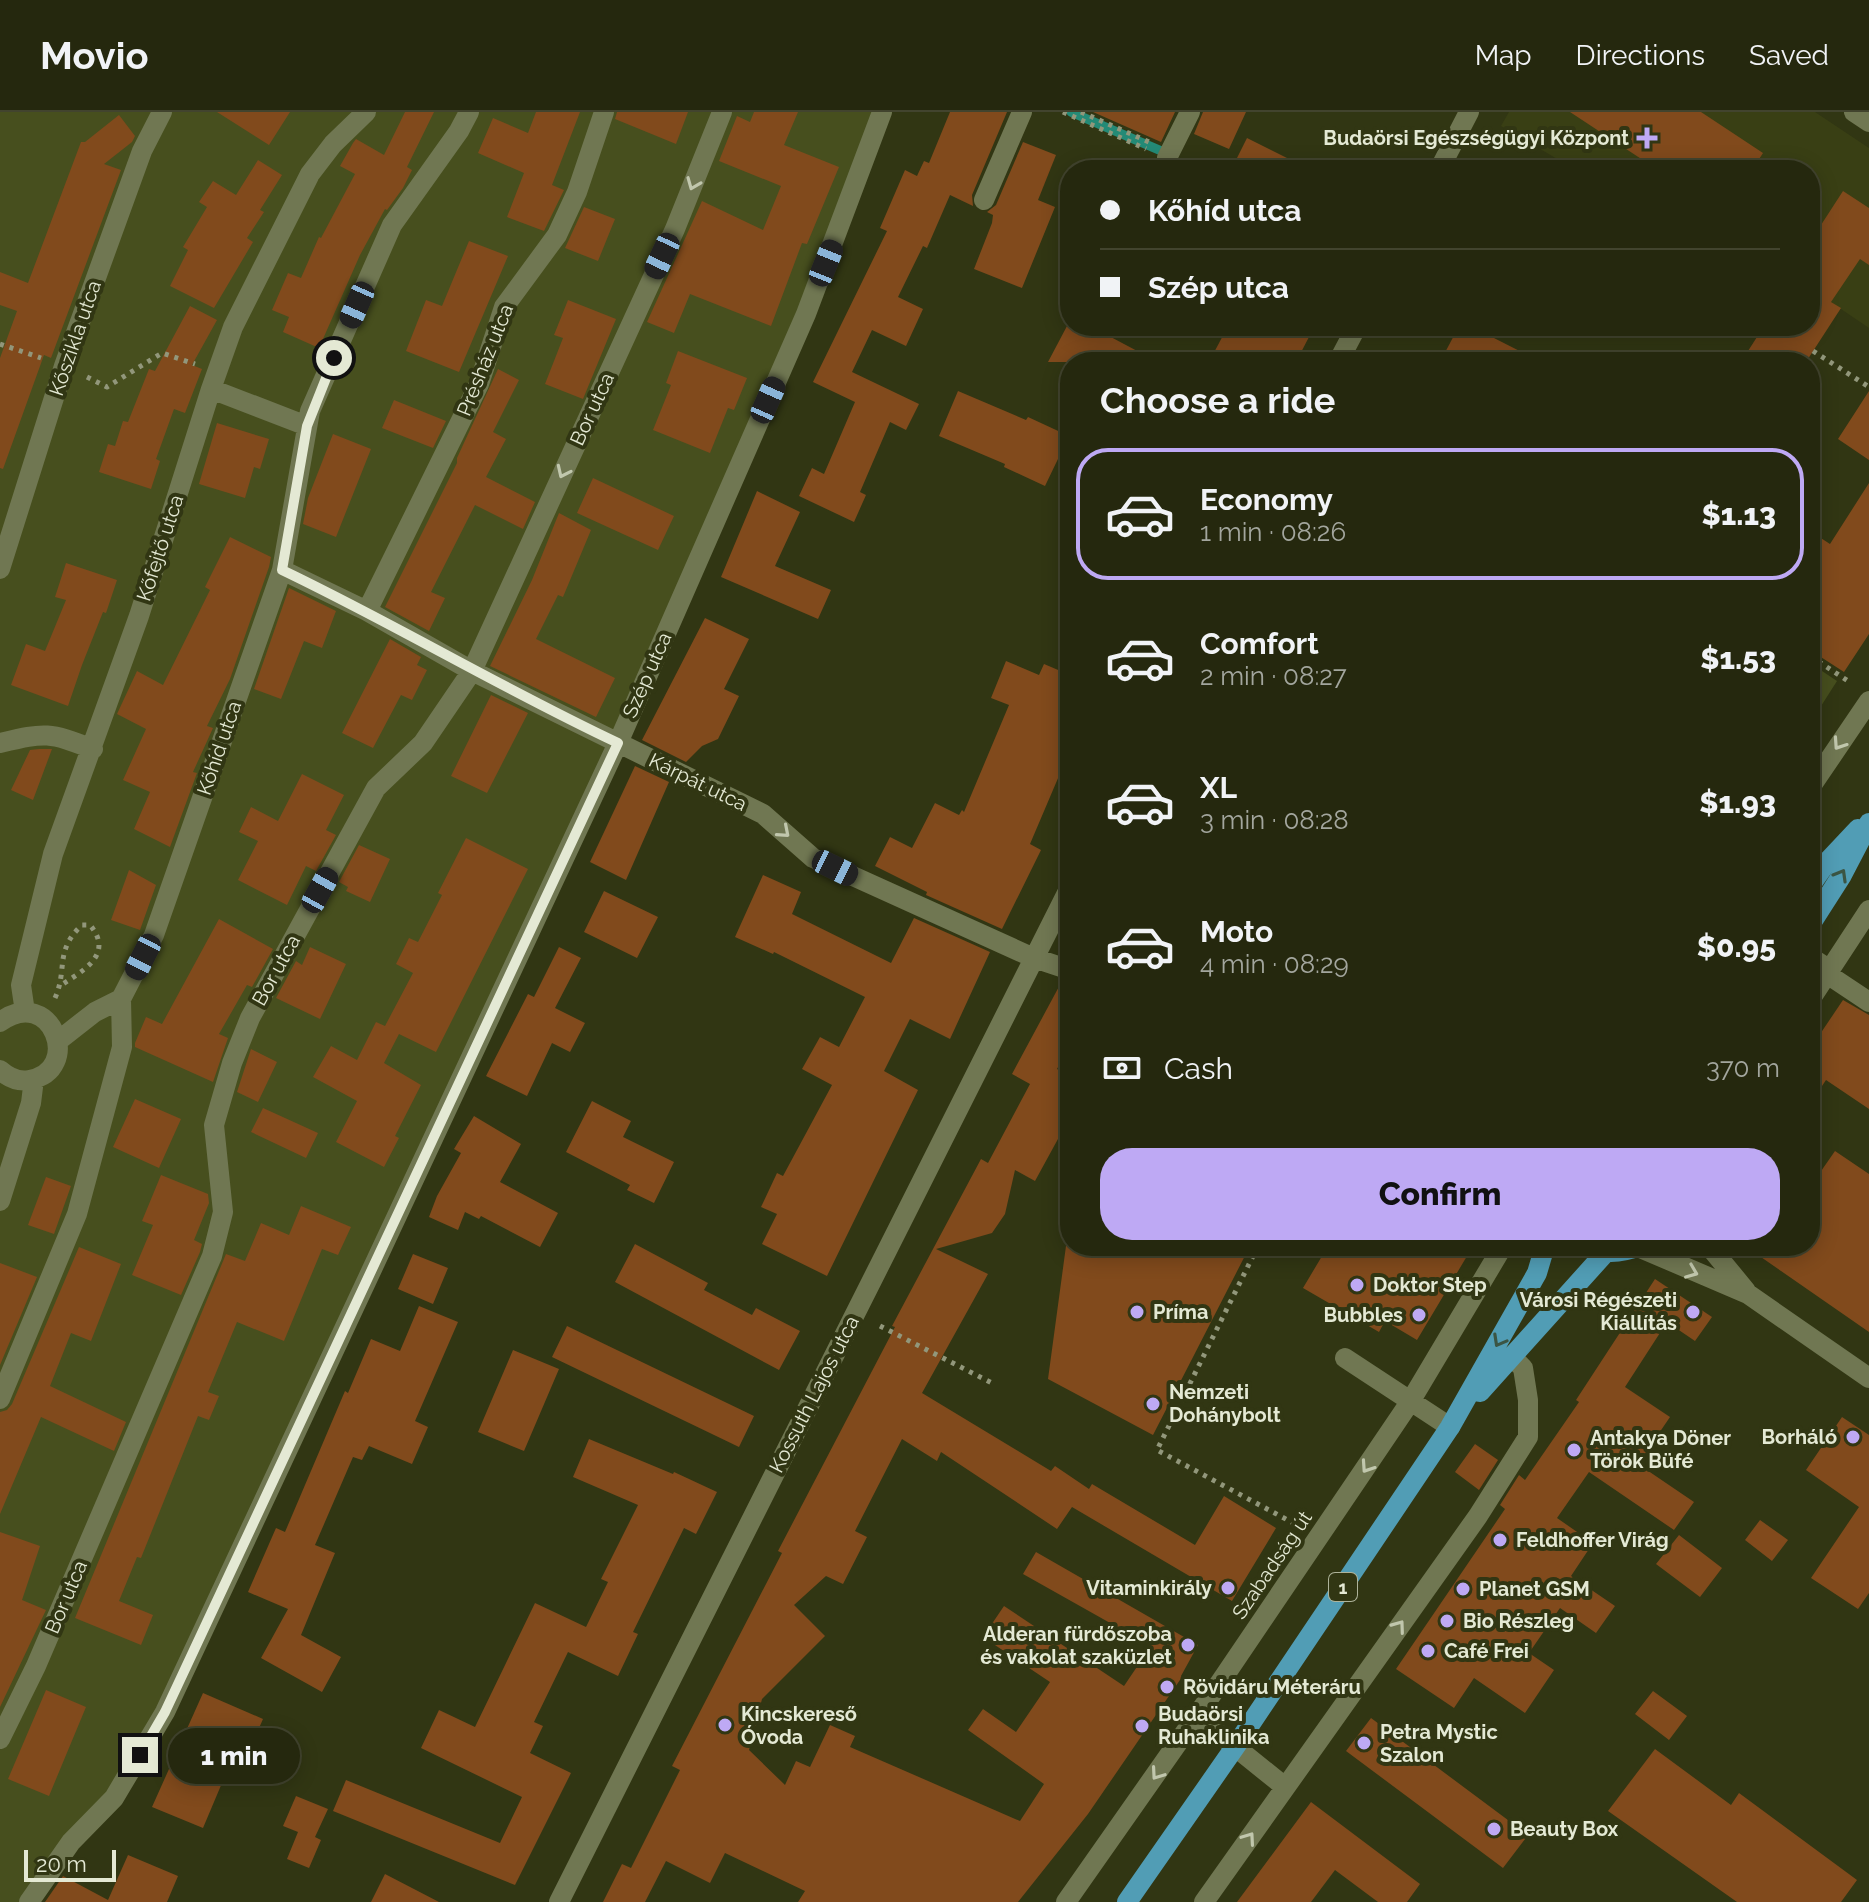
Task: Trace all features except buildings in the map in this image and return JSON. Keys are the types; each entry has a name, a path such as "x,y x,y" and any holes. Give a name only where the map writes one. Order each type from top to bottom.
{"main road":[{"path":"1820,872 1869,820"},
{"path":"1820,909 1842,875 1869,820"},
{"name":"1","path":"1127,1902 1450,1427 1537,1273 1542,1256"},
{"name":"1","path":"1450,1427 1590,1256"}],"street":[{"name":"Kőszikla utca","path":"0,569 64,366 142,151 162,112"},
{"name":"Kőfejtő utca","path":"35,1016 21,985 53,854 139,616 233,327 310,174 333,144 366,112"},
{"name":"Kőhíd utca","path":"0,1399 77,1214 122,1047 121,999 154,935 282,570 310,411 392,225 459,131 469,112"},
{"name":"Présház utca","path":"367,611 479,384 504,307 557,235 577,192 604,112"},
{"name":"Bor utca","path":"0,1739 36,1666 212,1256 223,1212 214,1125 224,1086 250,1018 376,788 423,743 472,671 668,243 722,112"},
{"name":"Szép utca","path":"29,1902 71,1842 114,1798 165,1712 618,743 806,314 847,212 882,112"},
{"path":"984,200 1022,112"},
{"path":"1169,154 1190,112"},
{"path":"1444,160 1469,112"},
{"path":"1854,112 1869,122"},
{"path":"213,383 307,426"},
{"name":"Kárpát utca","path":"282,570 367,611 472,671 763,814 813,858 1034,958 1060,967"},
{"path":"1820,773 1869,701"},
{"path":"0,743 37,734 53,734 93,749"},
{"name":"Kossuth Lajos utca","path":"559,1902 1060,907"},
{"path":"1820,984 1869,910"},
{"path":"1820,965 1869,1002"},
{"path":"58,1041 95,1012 121,999"},
{"path":"0,1022 15,1014 35,1016 54,1029 58,1041 56,1060 51,1069 34,1079 15,1079 0,1070"},
{"path":"0,1201 31,1103 34,1079"},
{"name":"Szabadság út","path":"1066,1902 1197,1716 1410,1402 1497,1256"},
{"path":"1660,1256 1748,1294 1869,1378"},
{"path":"1717,1256 1748,1294"},
{"path":"1204,1902 1478,1516 1528,1437 1528,1400 1523,1368 1511,1356"},
{"path":"1345,1358 1450,1427"},
{"path":"1197,1716 1285,1787"}],"path":[{"path":"1063,112 1169,154"},
{"path":"1081,112 1169,154"},
{"path":"0,344 64,366 107,387 162,353 209,369 213,383"},
{"path":"1820,356 1869,387"},
{"path":"1820,663 1848,681"},
{"path":"35,1016 60,986 95,960 100,944 97,933 90,925 82,925 71,936 62,958 60,986"},
{"path":"1253,1256 1157,1450 1319,1537"},
{"path":"880,1326 992,1383"}],"shaded area":[{"path":"0,112 882,112 806,314 165,1712 29,1902 0,1902"},
{"path":"1509,112 1815,112 1869,148 1869,328 1820,295 1820,160 1559,160 1501,126"},
{"path":"1820,670 1837,681 1820,708"}],"waterway":[{"path":"1071,112 1166,153"}],"place":[{"name":"Budaörsi Egészségügyi Központ","path":"1647,138"},
{"name":"Doktor Step","path":"1357,1285"},
{"name":"Príma","path":"1137,1312"},
{"name":"Városi Régészeti Kiállítás","path":"1693,1312"},
{"name":"Bubbles","path":"1419,1315"},
{"name":"Nemzeti Dohánybolt","path":"1153,1404"},
{"name":"Borháló","path":"1853,1437"},
{"name":"Antakya Döner Török Büfé","path":"1574,1450"},
{"name":"Feldhoffer Virág","path":"1500,1540"},
{"name":"Vitaminkirály","path":"1228,1588"},
{"name":"Planet GSM","path":"1463,1589"},
{"name":"Bio Részleg","path":"1447,1621"},
{"name":"Alderan fürdőszoba és vakolat szaküzlet","path":"1188,1645"},
{"name":"Café Frei","path":"1428,1651"},
{"name":"Rövidáru Méteráru","path":"1167,1687"},
{"name":"Kincskereső Óvoda","path":"725,1725"},
{"name":"Budaörsi Ruhaklinika","path":"1142,1726"},
{"name":"Petra Mystic Szalon","path":"1364,1743"},
{"name":"Beauty Box","path":"1494,1829"}],"route":[{"path":"140,1755 165,1712 618,743 472,671 367,611 282,570 310,411 334,358"}]}
